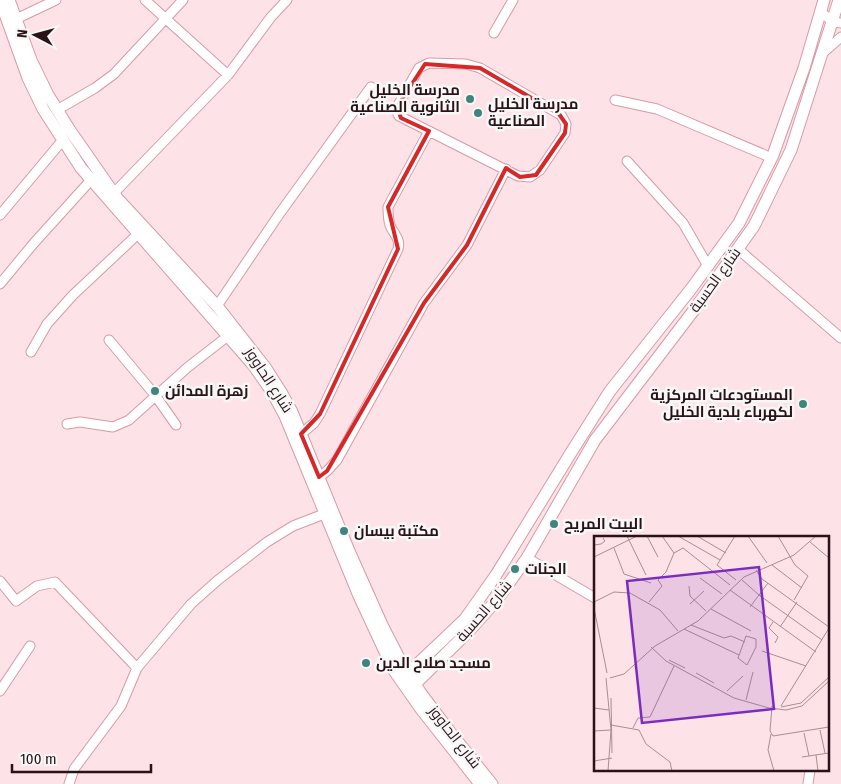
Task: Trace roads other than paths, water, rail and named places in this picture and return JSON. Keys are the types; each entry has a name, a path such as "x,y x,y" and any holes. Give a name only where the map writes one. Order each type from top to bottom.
{"main road":[{"name":"شارع الحاووز","path":"0,0 28,78 43,109 62,141 91,180 254,366 272,392 285,416 324,514 376,634 393,668 450,732 492,784"},
{"name":"شارع الحاووز","path":"9,0 31,60 48,95 113,194 217,306 265,367 281,392 301,434 382,625 408,673"},
{"name":"شارع الحسبة","path":"409,684 408,673 465,619 496,575 610,391 708,266 739,223 771,159 804,68 824,0"},
{"name":"شارع الحسبة","path":"409,684 469,631 496,601 527,558 595,440 694,310 754,226 791,150 822,54 838,17 839,0"},
{"name":"شارع الحاووز","path":"409,684 421,709 480,784"}],"street":[{"path":"16,19 56,0"},
{"path":"145,0 228,75"},
{"path":"57,110 95,88 114,74 183,0"},
{"path":"113,194 228,75 271,17 287,0"},
{"path":"494,34 513,0"},
{"path":"820,12 838,17"},
{"path":"822,54 841,37"},
{"path":"430,63 466,64 480,68 559,114 566,124 565,133 536,175 527,178 520,177 429,130 402,119 396,110 420,68 430,63"},
{"path":"217,306 280,213 371,87"},
{"path":"615,100 657,109 771,159"},
{"path":"301,434 314,423 320,414 398,249 398,238 392,230 388,219 388,207 429,130"},
{"path":"0,214 62,141"},
{"path":"628,161 683,224 708,266"},
{"path":"319,477 337,460 424,303 467,245 506,169"},
{"path":"0,284 91,180"},
{"path":"31,352 47,324 73,295 138,234"},
{"path":"738,249 841,338"},
{"path":"68,424 80,422 113,428 129,420 188,367 228,336"},
{"path":"108,340 155,395 176,425"},
{"path":"69,784 74,769 121,706 137,668 191,604 218,580 268,542 293,526 324,514"},
{"path":"527,558 594,597"},
{"path":"0,581 16,601 37,586 54,582 137,668"},
{"path":"0,691 30,646"}],"place":[{"name":"مدرسة الخليل الثانوية الصناعية","path":"470,99"},
{"name":"مدرسة الخليل الصناعية","path":"478,113"},
{"name":"زهرة المدائن","path":"155,391"},
{"name":"المستودعات المركزية لكهرباء بلدية الخليل","path":"803,404"},
{"name":"البيت المريح","path":"554,524"},
{"name":"مكتبة بيسان","path":"344,531"},
{"name":"الجنات","path":"515,569"},
{"name":"مسجد صلاح الدين","path":"366,663"}]}
